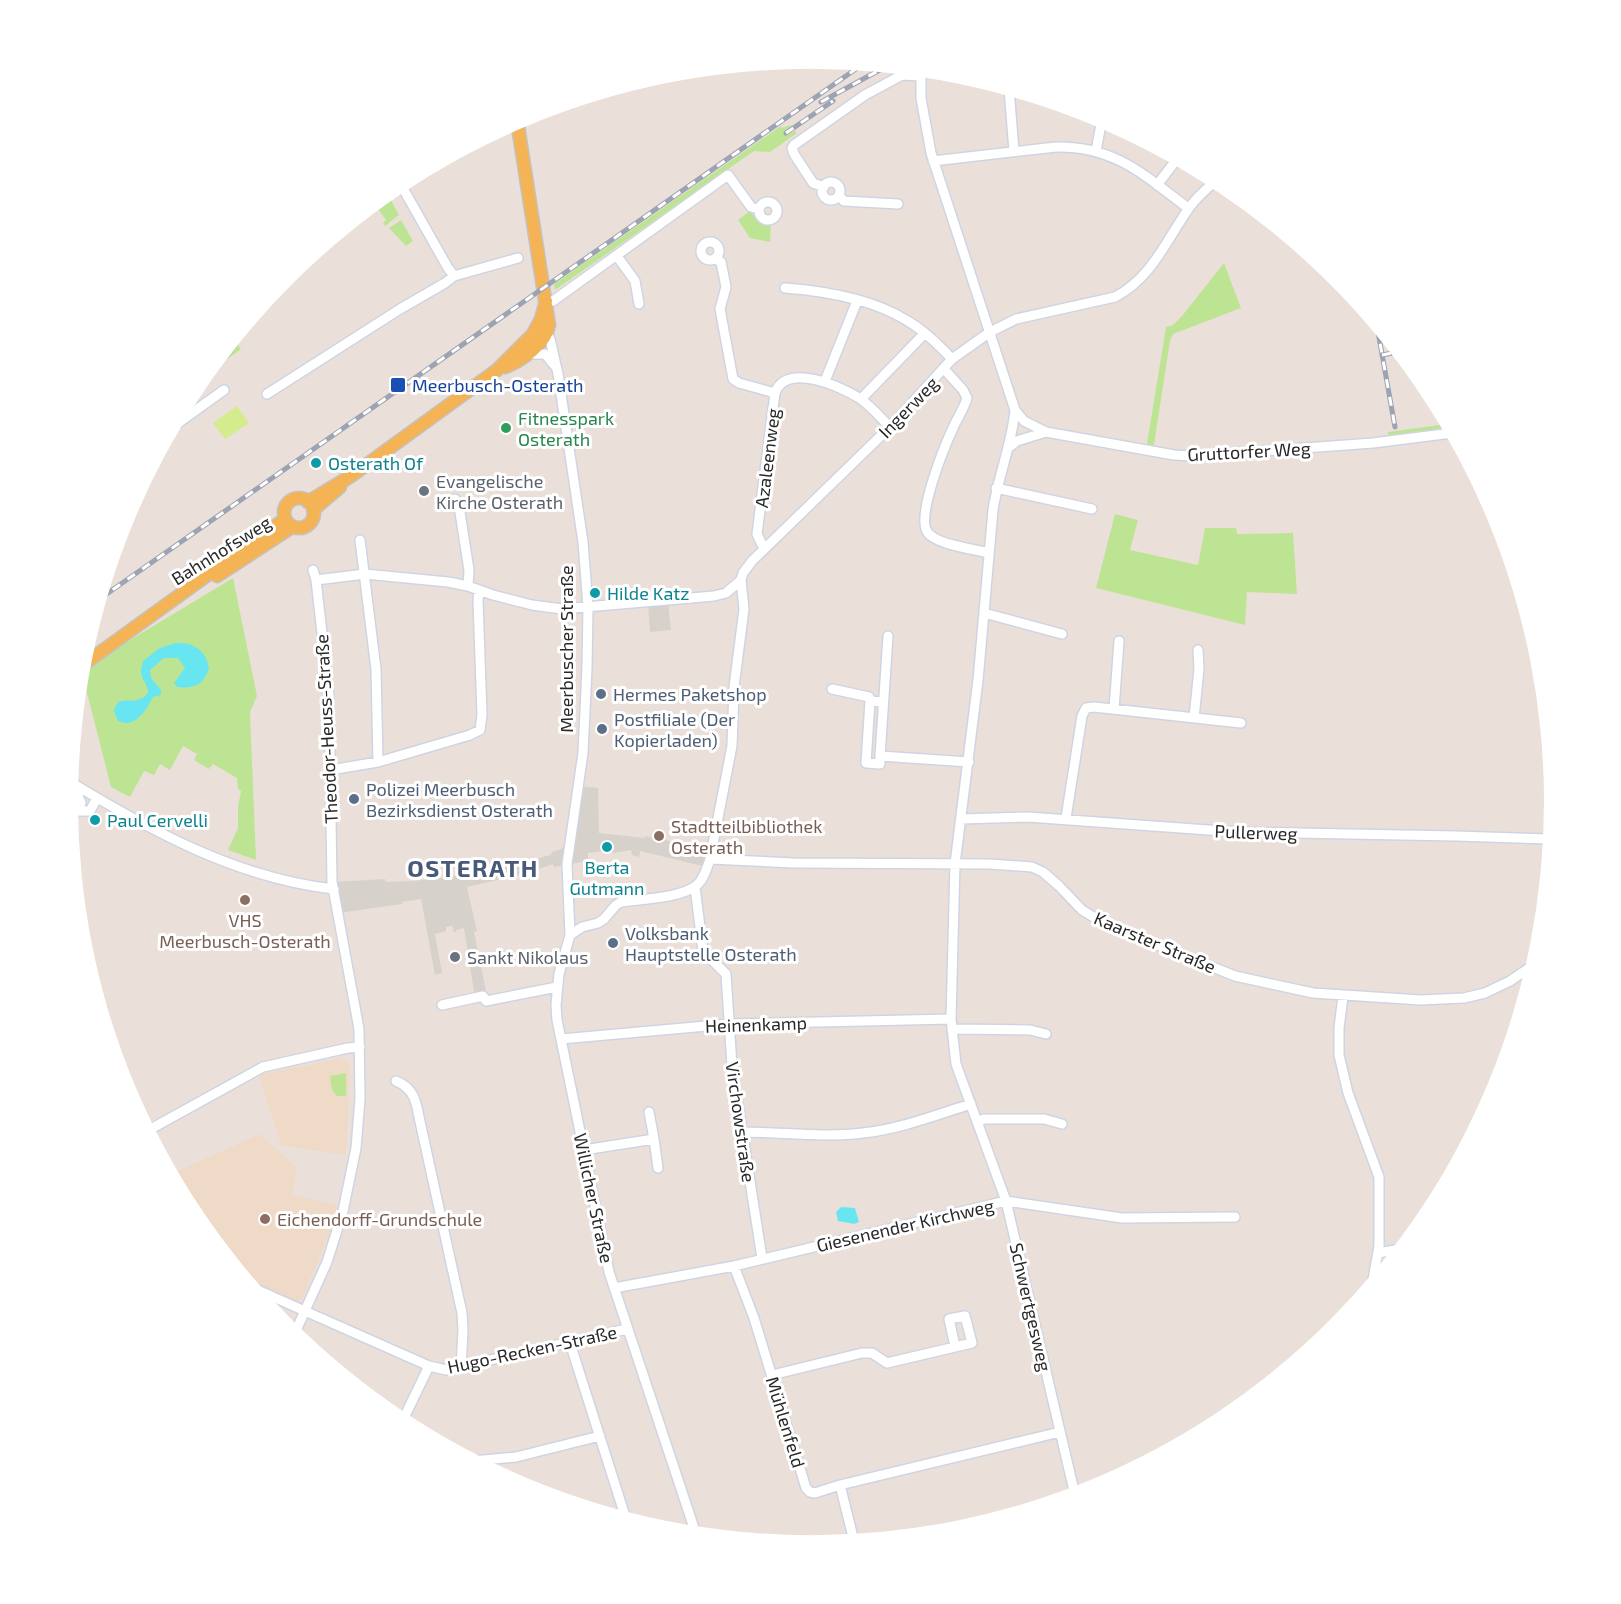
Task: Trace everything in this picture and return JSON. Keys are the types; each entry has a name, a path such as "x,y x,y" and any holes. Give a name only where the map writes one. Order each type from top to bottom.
{"main road":[{"name":"Meerbuscher Straße","path":"520,130 549,320 547,334"},
{"path":"497,370 533,333 541,319 546,302"},
{"path":"311,506 328,499 351,476 497,370 527,355 547,334"},
{"path":"298,498 311,506 313,519 310,524 301,528 288,523 284,512 291,500 298,498"},
{"name":"Bahnhofsweg","path":"92,658 169,604 231,568 288,523"}],"street":[{"path":"898,204 844,201 839,196 840,189 836,183 829,182 824,187 813,183 792,148 865,95 904,75"},
{"path":"921,78 921,98 933,160 1015,410"},
{"path":"1010,97 1014,151"},
{"path":"1096,151 1100,129"},
{"path":"933,160 1064,147 1096,151 1130,165 1188,208"},
{"path":"1157,185 1173,165"},
{"path":"546,302 553,301 728,176 751,207 759,209"},
{"name":"Ingerweg","path":"316,580 366,574 468,586 504,599 549,608 588,607 726,593 741,580 748,567 764,549 890,427 952,358 990,332 1016,319 1115,297 1129,290 1151,268 1188,208 1209,187"},
{"path":"405,192 454,276"},
{"path":"617,256 635,281 639,304"},
{"path":"267,394 454,276 518,258"},
{"name":"Azaleenweg","path":"715,259 722,262 726,287 720,309 733,379 739,383 775,393 757,534 764,549"},
{"path":"785,288 818,290 886,310 906,319 952,358"},
{"path":"825,381 857,301"},
{"path":"533,333 547,334"},
{"path":"861,399 925,333"},
{"name":"Meerbuscher Straße","path":"547,334 554,348 558,374 583,542 588,607 583,753 568,852"},
{"path":"527,355 545,354 552,360 558,374"},
{"path":"944,369 963,390 967,398 939,461 924,523 926,532 934,538 989,553"},
{"path":"775,393 779,384 789,379 825,381 861,399 890,427"},
{"path":"191,411 224,390"},
{"name":"Gruttorfer Weg","path":"1015,410 1024,422 1046,432 1153,452 1192,456 1356,444 1444,434"},
{"name":"Schwertgesweg","path":"1015,410 1013,429 996,488 969,762 955,864 951,1019 956,1064 1006,1202 1073,1486"},
{"name":"Gruttorfer Weg","path":"1007,448 1017,441 1046,432"},
{"path":"996,488 1092,509"},
{"path":"455,499 459,506 469,570 468,586"},
{"path":"360,540 376,669 378,762"},
{"name":"Theodor-Heuss-Straße","path":"298,1326 333,1245 347,1196 358,1129 360,1047 332,869 328,680 313,570"},
{"path":"570,935 582,927 598,923 621,902 664,896 695,887 701,881 710,859 732,746 734,687 744,609 741,580"},
{"path":"330,770 378,762 480,730 482,715 479,590"},
{"path":"984,613 1062,634"},
{"path":"832,689 869,697 866,763 880,764 888,636"},
{"path":"1114,709 1119,641"},
{"path":"1194,718 1199,669 1198,650"},
{"path":"870,701 884,702"},
{"path":"1066,818 1082,716 1086,708 1241,723"},
{"path":"880,756 969,762"},
{"path":"78,787 112,807 214,856 283,880 334,889"},
{"path":"78,794 81,799 78,810"},
{"path":"78,811 90,812 97,798"},
{"name":"Pullerweg","path":"961,819 1066,818 1236,832 1542,839"},
{"name":"Willicher Straße","path":"568,852 570,935 561,961 557,987 557,1020 614,1288 693,1525"},
{"name":"Kaarster Straße","path":"710,859 793,863 1032,867 1043,872 1082,910 1102,923 1235,976 1283,988 1343,996 1421,1000 1464,998 1485,993 1523,972"},
{"name":"Virchowstraße","path":"695,887 703,951 726,974 732,1066 762,1258"},
{"path":"442,1005 483,996 486,1001 557,987"},
{"path":"1343,996 1339,1028 1339,1055 1348,1093 1379,1177 1378,1254 1375,1269"},
{"name":"Heinenkamp","path":"561,1039 729,1024 951,1019"},
{"path":"952,1029 1030,1030 1046,1034"},
{"path":"154,1127 263,1067 360,1047"},
{"path":"396,1082 412,1092 419,1117 462,1313 461,1368"},
{"path":"742,1132 819,1135 862,1133 889,1128 971,1104"},
{"path":"650,1112 658,1168"},
{"path":"977,1122 984,1119 1044,1119 1062,1124"},
{"path":"584,1150 654,1139"},
{"name":"Giesenender Kirchweg","path":"614,1288 734,1266 1006,1202 1122,1218 1235,1217"},
{"path":"1378,1254 1389,1252"},
{"name":"Mühlenfeld","path":"734,1266 754,1318 806,1488 810,1492 1060,1432"},
{"name":"Hugo-Recken-Straße","path":"268,1295 429,1366 446,1370 627,1329"},
{"path":"570,1343 623,1511"},
{"path":"772,1375 862,1353 872,1353 887,1363 955,1346"},
{"path":"406,1413 429,1366"},
{"path":"487,1460 516,1457 600,1436"},
{"path":"840,1485 852,1533"}],"shaded area":[{"path":"668,601 671,630 650,632 648,602"},
{"path":"579,786 598,788 599,833 645,838 645,836 711,853 707,867 640,851 639,857 632,855 631,850 612,853 612,850 588,853 588,861 554,867 553,864 527,873 467,887 477,931 474,932 487,996 475,998 464,928 454,932 452,926 446,927 446,931 435,934 442,973 435,975 421,899 339,913 332,882 385,879 386,882 442,878 536,861 536,859 569,846"},
{"path":"341,1058 350,1065 346,1155 281,1145 259,1075"},
{"name":"Eichendorff-Grundschule","path":"260,1134 297,1168 292,1195 337,1205 333,1224 303,1297 299,1301 259,1285 201,1209 178,1171"}],"green space":[{"path":"791,125 793,127 784,134 786,136 795,131 797,133 770,152 754,151 555,290 554,284 781,126 782,128"},
{"path":"391,201 399,215 385,226 383,223 386,220 379,210"},
{"path":"750,211 759,223 771,224 770,242 750,238 738,220"},
{"path":"401,220 413,241 406,246 389,228"},
{"path":"1224,263 1241,308 1173,334 1153,451 1146,450 1166,327 1173,325 1182,316"},
{"path":"238,345 241,349 226,360"},
{"path":"237,406 249,423 225,439 213,423"},
{"path":"1438,425 1443,433 1389,440 1388,432"},
{"path":"1115,514 1138,520 1130,550 1198,565 1205,528 1236,528 1237,534 1293,533 1297,594 1247,592 1245,625 1096,588"},
{"path":"233,578 257,696 250,712 256,860 228,850 238,828 241,791 238,789 237,778 213,764 209,769 194,760 197,754 183,746 170,770 160,764 154,775 144,771 130,797 111,787 87,691 91,666 107,654"},
{"path":"346,1073 346,1096 337,1096 332,1090 330,1076"}],"water":[{"path":"176,643 188,644 202,652 209,668 207,674 198,685 177,687 174,683 185,668 178,658 164,658 150,670 151,678 161,690 161,695 153,697 140,717 130,722 118,721 114,711 119,702 137,700 148,693 141,673 143,661 160,648"},
{"path":"841,1207 855,1208 859,1222 854,1224 838,1221 836,1212"}],"railway":[{"path":"108,593 853,71"},
{"path":"821,102 875,72"},
{"path":"786,133 833,101"},
{"path":"1380,341 1395,427"},
{"path":"1382,355 1390,354"}],"place":[{"name":"Meerbusch-Osterath","path":"398,385"},
{"name":"Fitnesspark Osterath","path":"506,428"},
{"name":"Osterath Of","path":"316,463"},
{"name":"Evangelische Kirche Osterath","path":"424,491"},
{"name":"Hilde Katz","path":"595,593"},
{"name":"Hermes Paketshop","path":"601,694"},
{"name":"Postfiliale (Der Kopierladen)","path":"602,729"},
{"name":"Polizei Meerbusch Bezirksdienst Osterath","path":"354,799"},
{"name":"Paul Cervelli","path":"95,820"},
{"name":"Stadtteilbibliothek Osterath","path":"659,836"},
{"name":"Berta Gutmann","path":"607,847"},
{"name":"VHS Meerbusch-Osterath","path":"245,900"},
{"name":"Volksbank Hauptstelle Osterath","path":"613,943"},
{"name":"Sankt Nikolaus","path":"455,957"},
{"name":"Eichendorff-Grundschule","path":"265,1219"}],"district":[{"name":"OSTERATH","path":"473,867"}]}
